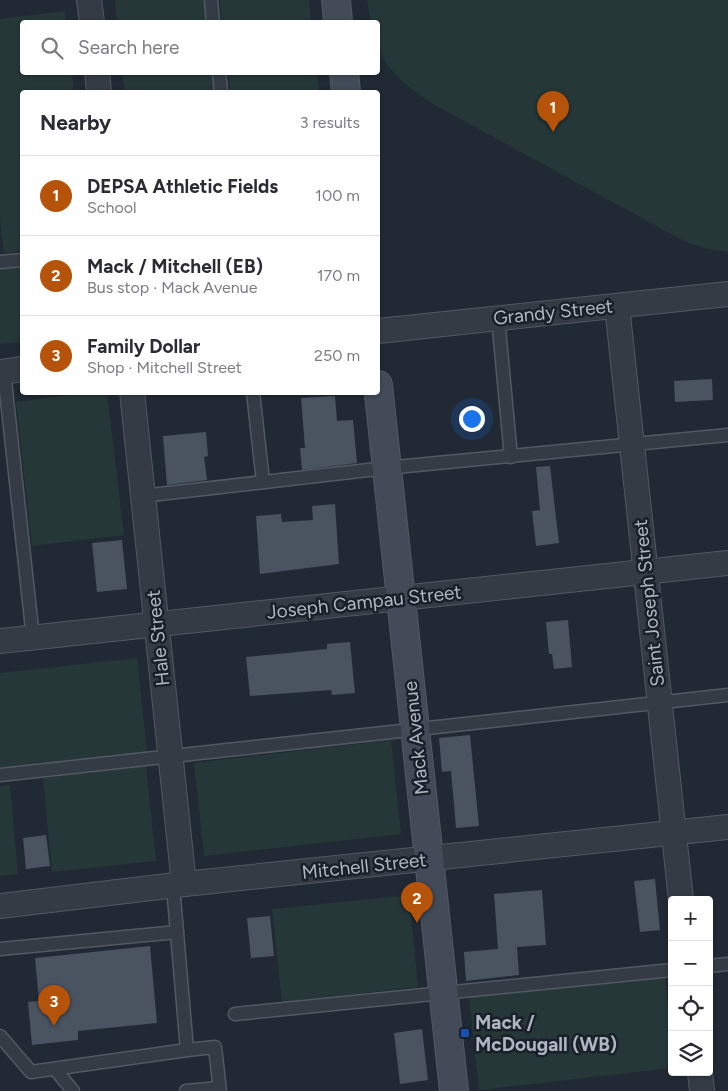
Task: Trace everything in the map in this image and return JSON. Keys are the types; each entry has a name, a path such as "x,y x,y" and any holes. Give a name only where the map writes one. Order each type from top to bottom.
{"main road":[{"path":"336,0 338,20"},
{"path":"344,75 346,90"},
{"name":"Mack Avenue","path":"379,395 454,1091"}],"street":[{"path":"89,0 92,20"},
{"path":"97,75 99,90"},
{"name":"Grandy Street","path":"380,331 728,294"},
{"name":"Saint Joseph Street","path":"617,306 681,896"},
{"name":"Hale Street","path":"132,395 170,757 178,885"},
{"name":"Joseph Campau Street","path":"0,641 728,563"},
{"name":"Mitchell Street","path":"0,906 178,885 728,828"},
{"path":"700,1076 702,1091"}],"lane":[{"path":"211,0 213,20"},
{"path":"218,75 221,90"},
{"path":"0,262 20,260"},
{"path":"498,318 511,457"},
{"path":"9,371 33,638"},
{"path":"253,395 264,482"},
{"path":"142,496 386,468 728,435"},
{"path":"0,775 728,695"},
{"path":"178,885 177,932 187,1050"},
{"path":"0,949 177,932"},
{"path":"713,966 728,964"},
{"path":"235,1014 668,970"},
{"path":"0,1036 31,1072 215,1047 220,1089 186,1091"},
{"path":"55,1068 73,1091"}],"shaded area":[{"path":"115,0 204,0 206,20 117,20"},
{"path":"220,0 309,0 311,20 222,20"},
{"path":"367,0 728,0 728,252 704,248 684,241 431,103 407,85 391,69 380,51 380,20 371,20"},
{"path":"65,11 66,20 20,20 20,75 72,75 74,90 20,90 20,251 4,253 0,220 0,19"},
{"path":"122,75 212,75 214,90 125,90"},
{"path":"228,75 317,75 319,90 230,90"},
{"path":"20,266 20,342 0,344 0,269"},
{"path":"69,395 107,395 124,535 32,546 16,402"},
{"path":"137,658 147,752 0,768 0,673"},
{"path":"391,740 401,834 204,856 194,763"},
{"path":"146,766 156,861 52,872 43,778"},
{"path":"10,785 18,874 0,876 0,786"},
{"path":"409,895 418,987 282,1002 272,909"},
{"path":"665,975 668,1003 668,1068 479,1090 469,997"}],"building":[{"path":"712,379 713,400 675,402 674,381"},
{"path":"335,396 337,421 353,420 357,463 302,470 300,448 305,448 301,398"},
{"path":"206,432 208,456 204,457 207,480 167,485 163,436"},
{"path":"550,466 559,543 536,546 532,511 540,510 536,467"},
{"path":"335,504 339,564 260,574 256,516 281,514 282,522 313,520 312,506"},
{"path":"122,540 127,589 97,592 92,543"},
{"path":"568,620 572,667 554,669 552,654 549,654 546,622"},
{"path":"350,642 355,693 332,695 331,690 250,696 246,657 327,649 327,644"},
{"path":"470,735 479,826 456,828 451,771 442,772 439,738"},
{"path":"46,835 50,866 26,869 23,838"},
{"path":"655,879 660,930 640,932 634,881"},
{"path":"542,890 546,945 517,947 519,975 466,981 464,952 498,949 494,894"},
{"path":"270,916 274,956 251,958 247,918"},
{"path":"150,946 157,1023 78,1031 78,1040 32,1045 28,1002 39,1001 35,958"},
{"path":"422,1029 428,1080 400,1084 394,1033"}],"place":[{"name":"DEPSA Athletic Fields","path":"553,132"},
{"name":"Mack / Mitchell (EB)","path":"417,923"},
{"name":"Family Dollar","path":"54,1026"},
{"name":"Mack / McDougall (WB)","path":"465,1033"}]}
